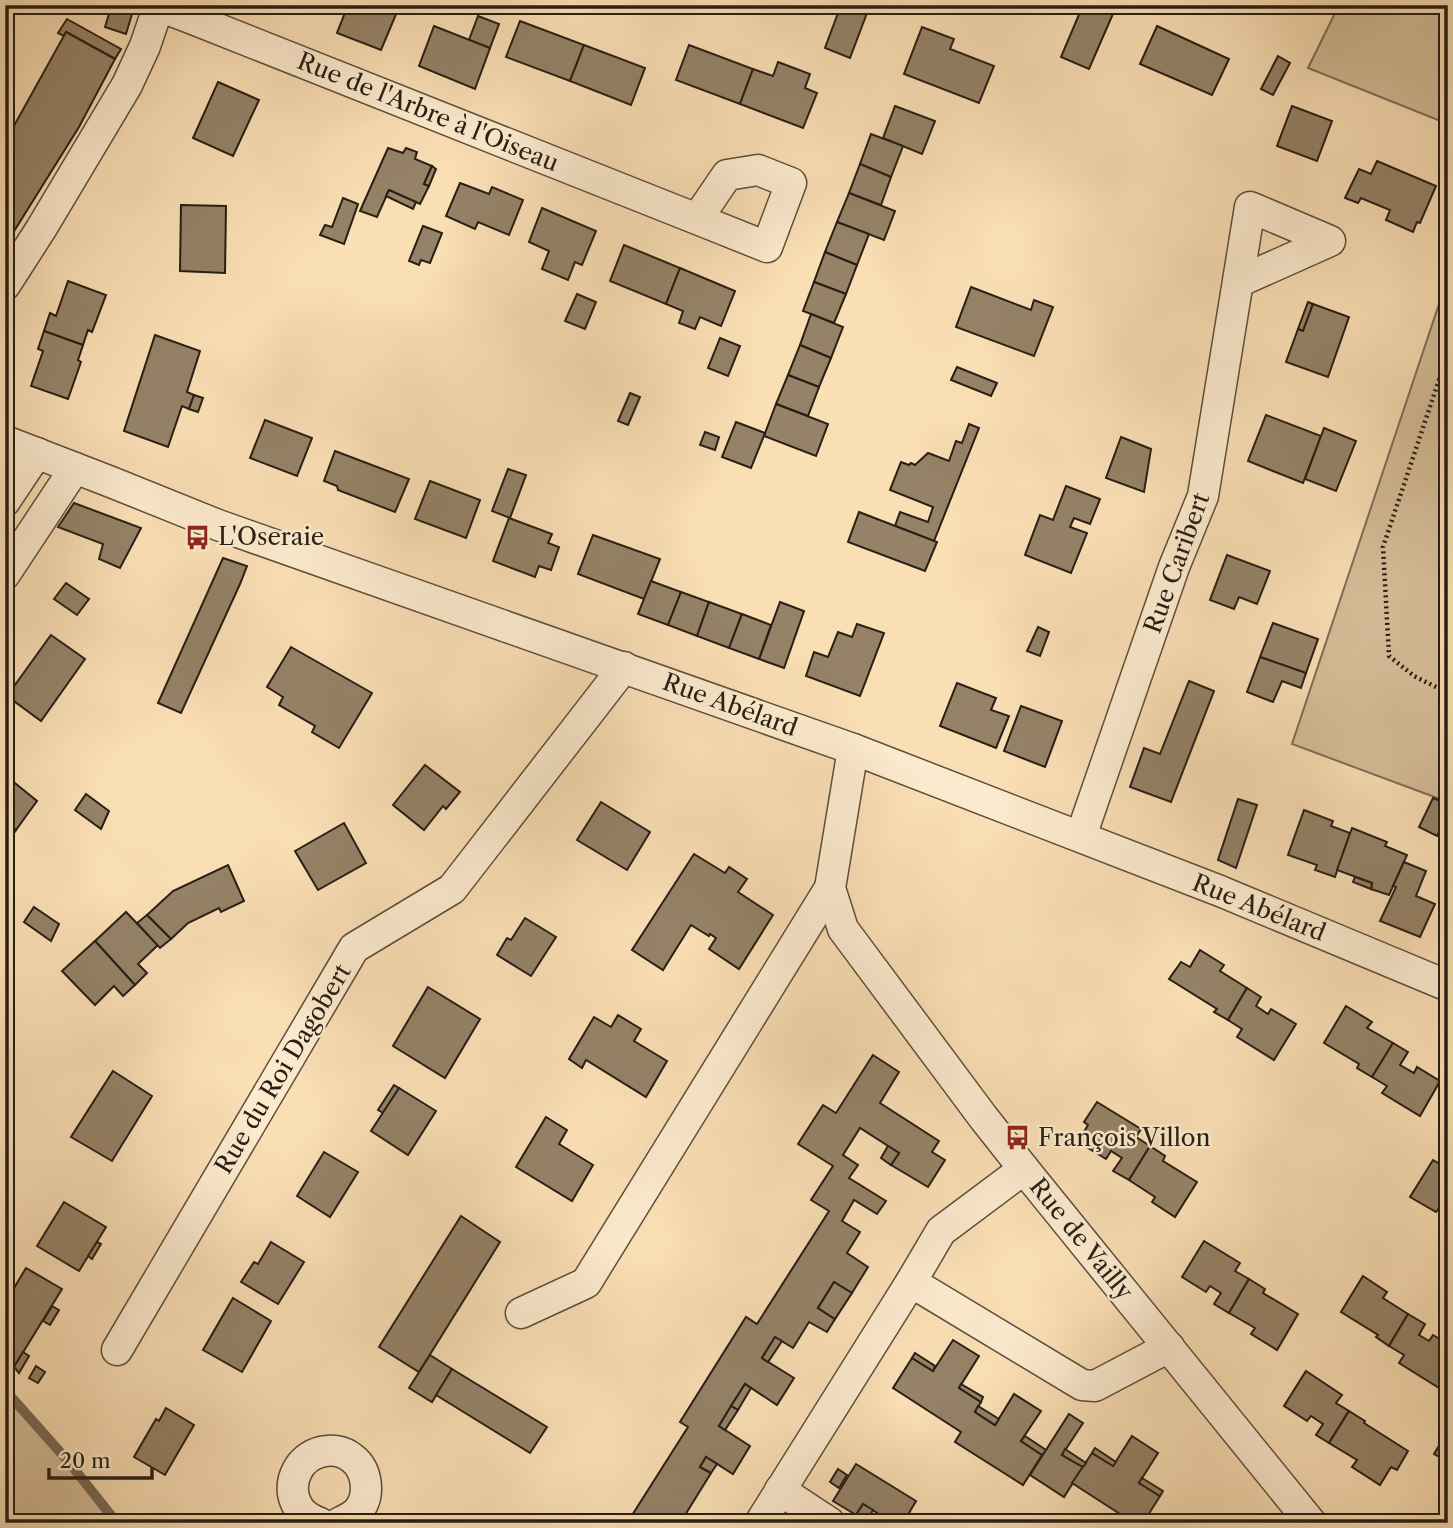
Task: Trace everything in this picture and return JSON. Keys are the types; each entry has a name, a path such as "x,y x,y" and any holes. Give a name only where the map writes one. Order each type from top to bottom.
{"street":[{"name":"Rue de l'Arbre à l'Oiseau","path":"159,6 697,219"},
{"path":"5,285 127,85 159,6"},
{"name":"Rue Caribert","path":"1081,836 1174,566 1203,496 1238,282"},
{"name":"Rue Abélard","path":"5,441 218,525 853,749 1220,891 1448,986"},
{"path":"5,501 37,453"},
{"path":"5,575 75,468"},
{"name":"Rue du Roi Dagobert","path":"117,1350 354,948 452,889 624,667"},
{"name":"Rue de Vailly","path":"853,749 830,888 843,929 1024,1170 1311,1523"},
{"path":"521,1313 586,1283 830,888"},
{"path":"760,1523 941,1231 1024,1170"},
{"path":"911,1282 1082,1385 1095,1386 1169,1347"},
{"path":"780,1490 830,1523"}],"path":[{"path":"1433,5 1448,25"},
{"path":"1448,353 1382,547 1389,656 1414,676 1448,693"}],"shaded area":[{"path":"1339,5 1448,5 1448,124 1308,68"},
{"path":"1448,277 1448,802 1292,744"},
{"path":"5,1390 68,1461 117,1523 5,1523"}],"building":[{"path":"348,5 381,5 397,12 381,50 337,33"},
{"path":"841,5 870,5 850,58 825,48"},
{"path":"1083,5 1116,7 1089,69 1061,57"},
{"path":"111,7 132,14 126,34 105,27"},
{"path":"478,16 499,24 490,48 469,40"},
{"path":"67,19 121,49 115,59 66,32 64,36 58,33"},
{"path":"520,21 584,45 570,81 506,57"},
{"path":"434,26 490,48 475,89 419,66"},
{"path":"1157,26 1229,59 1212,95 1140,64"},
{"path":"922,27 954,39 950,49 994,66 979,103 904,74"},
{"path":"66,32 115,59 79,127 11,236 5,232 5,142"},
{"path":"584,45 645,68 631,105 570,81"},
{"path":"689,45 753,69 740,104 676,80"},
{"path":"1278,56 1290,63 1273,95 1261,89"},
{"path":"778,62 810,74 805,88 817,93 803,128 740,104 753,69 773,76"},
{"path":"218,82 259,100 233,156 193,138"},
{"path":"895,106 935,121 922,154 883,138"},
{"path":"1292,106 1332,121 1317,161 1277,146"},
{"path":"871,134 903,146 891,177 860,164"},
{"path":"388,148 403,153 406,148 417,152 415,159 432,166 424,184 429,186 420,204 389,190 377,217 360,211"},
{"path":"1377,161 1436,186 1420,223 1417,222 1413,232 1386,220 1390,210 1361,198 1358,203 1345,198 1359,169 1371,174"},
{"path":"860,164 891,177 881,205 849,193"},
{"path":"432,166 436,169 429,186 424,184"},
{"path":"460,183 489,194 492,187 523,200 509,235 478,222 475,229 446,216"},
{"path":"389,190 416,202 413,209 386,196"},
{"path":"849,193 895,211 884,240 837,222"},
{"path":"343,198 358,204 344,244 320,235 325,225 332,227"},
{"path":"181,205 226,206 225,273 180,271"},
{"path":"542,208 596,231 582,265 575,262 568,280 542,269 549,251 529,242"},
{"path":"837,222 869,234 857,265 825,252"},
{"path":"423,226 442,233 430,263 421,260 419,265 409,261"},
{"path":"624,245 680,268 666,304 610,281"},
{"path":"825,252 857,265 846,294 814,282"},
{"path":"680,268 735,291 721,326 700,317 695,329 679,323 683,311 666,304"},
{"path":"68,281 106,295 92,332 88,330 83,345 44,331 50,313 56,316"},
{"path":"814,282 846,294 834,323 803,311"},
{"path":"971,287 1031,310 1034,300 1053,307 1034,356 956,327"},
{"path":"577,294 596,302 585,329 565,321"},
{"path":"1308,302 1313,304 1303,331 1298,329"},
{"path":"1313,304 1349,317 1328,377 1286,362 1298,329 1303,331"},
{"path":"811,314 843,327 831,358 800,345"},
{"path":"44,331 83,345 78,360 81,362 68,399 31,386 43,351 38,349"},
{"path":"155,335 200,351 187,392 194,395 189,409 182,406 168,447 124,431"},
{"path":"720,338 740,346 728,376 708,368"},
{"path":"800,345 831,358 819,387 788,375"},
{"path":"957,367 997,383 991,396 951,380"},
{"path":"788,375 819,387 808,416 776,404"},
{"path":"630,393 640,397 628,425 618,421"},
{"path":"194,395 203,398 198,412 189,409"},
{"path":"776,404 828,424 816,456 764,436"},
{"path":"1266,415 1321,436 1303,483 1248,461"},
{"path":"265,420 312,438 297,476 250,458"},
{"path":"736,422 765,433 751,468 722,457"},
{"path":"969,424 979,428 934,541 895,526 900,512 928,522 933,507 890,490 901,462 915,465 928,453 949,461 956,441 962,443"},
{"path":"1324,428 1356,441 1336,491 1305,479"},
{"path":"705,432 719,437 715,450 700,445"},
{"path":"1121,437 1151,449 1144,492 1106,478"},
{"path":"335,451 409,479 395,512 338,490 337,486 324,481"},
{"path":"508,469 526,475 510,518 492,511"},
{"path":"430,481 480,500 466,538 415,519"},
{"path":"1066,486 1100,499 1090,524 1074,518 1070,527 1087,533 1071,573 1025,555 1040,515 1053,520"},
{"path":"74,503 141,528 120,568 99,559 103,544 58,527"},
{"path":"859,512 937,542 925,571 848,542"},
{"path":"509,518 552,534 548,543 559,547 551,570 539,566 535,577 493,561"},
{"path":"593,535 660,559 644,599 578,574"},
{"path":"1227,555 1270,571 1257,604 1239,597 1234,609 1210,600"},
{"path":"223,558 247,566 181,713 158,703"},
{"path":"651,581 681,592 668,625 638,614"},
{"path":"66,583 89,599 77,615 54,599"},
{"path":"681,592 709,602 697,636 668,625"},
{"path":"709,602 742,614 729,648 697,636"},
{"path":"780,602 804,611 784,668 759,659"},
{"path":"742,614 771,625 759,659 729,648"},
{"path":"1273,623 1318,639 1306,673 1260,657"},
{"path":"857,624 884,633 860,696 806,676 814,652 828,657 838,632 852,637"},
{"path":"1038,627 1049,632 1040,656 1027,651"},
{"path":"51,635 85,659 41,721 7,696"},
{"path":"291,647 372,693 339,748 312,732 315,726 279,705 283,697 267,687"},
{"path":"1260,657 1306,673 1301,688 1282,681 1273,702 1247,692"},
{"path":"1189,681 1214,691 1171,802 1130,787 1144,748 1160,754"},
{"path":"957,683 996,698 991,710 1009,716 996,748 940,726"},
{"path":"1021,706 1062,721 1045,767 1004,751"},
{"path":"425,765 460,792 446,809 443,806 424,830 393,805"},
{"path":"5,775 37,801 16,830 5,823"},
{"path":"86,794 109,811 101,829 75,810"},
{"path":"1433,798 1448,804 1448,815 1437,836 1419,827"},
{"path":"1238,799 1257,805 1236,868 1218,860"},
{"path":"601,802 650,832 627,870 577,840"},
{"path":"1304,810 1333,821 1331,826 1350,833 1335,877 1315,870 1317,865 1288,855"},
{"path":"5,823 16,830 5,846"},
{"path":"344,823 366,863 318,890 295,851"},
{"path":"1352,828 1387,842 1385,846 1407,855 1389,895 1371,889 1372,883 1337,870"},
{"path":"694,854 725,873 729,867 747,879 738,892 773,915 739,969 709,949 716,938 691,925 663,970 632,950"},
{"path":"1404,862 1426,871 1416,896 1435,904 1420,937 1380,921"},
{"path":"228,865 244,901 221,912 219,908 188,923 171,939 147,915 173,891"},
{"path":"1355,877 1372,883 1371,889 1353,882"},
{"path":"34,907 59,924 51,941 24,922"},
{"path":"126,912 158,945 138,964 147,973 135,985 95,941"},
{"path":"147,915 171,939 160,948 137,923"},
{"path":"525,918 556,937 531,976 497,955 507,938 511,940"},
{"path":"95,941 135,985 123,996 114,986 95,1005 62,971"},
{"path":"1200,950 1224,965 1220,971 1247,988 1228,1020 1214,1012 1217,1009 1169,979 1181,962 1190,967"},
{"path":"428,987 480,1019 445,1078 393,1046"},
{"path":"1247,988 1261,997 1256,1006 1268,1014 1271,1009 1296,1024 1274,1060 1237,1037 1242,1029 1228,1020"},
{"path":"1346,1006 1372,1022 1367,1028 1393,1043 1372,1077 1357,1068 1359,1064 1324,1043"},
{"path":"618,1015 641,1029 634,1041 667,1061 646,1097 586,1060 582,1068 569,1059 594,1017 611,1027"},
{"path":"1393,1043 1408,1052 1400,1065 1414,1073 1417,1067 1440,1081 1420,1116 1382,1093 1387,1086 1372,1077"},
{"path":"873,1055 899,1072 880,1103 939,1141 932,1152 945,1160 928,1187 891,1165 899,1153 860,1128 843,1155 858,1165 849,1178 886,1201 877,1214 854,1200 842,1221 860,1232 847,1253 868,1267 852,1293 834,1282 818,1308 835,1319 827,1332 809,1322 793,1348 775,1337 762,1358 794,1378 777,1405 745,1384 719,1426 750,1446 733,1474 706,1457 700,1467 711,1473 682,1520 672,1514 666,1523 631,1523 629,1520 688,1427 680,1422 746,1317 757,1324 829,1211 811,1200 833,1166 798,1144 823,1105 836,1113"},
{"path":"113,1071 152,1096 112,1161 71,1137"},
{"path":"394,1085 399,1088 383,1113 378,1110"},
{"path":"399,1088 436,1111 408,1155 371,1131"},
{"path":"1097,1102 1141,1129 1136,1137 1150,1146 1129,1180 1113,1171 1122,1158 1111,1151 1106,1159 1078,1142 1088,1125 1084,1122"},
{"path":"546,1117 567,1130 559,1144 593,1165 572,1201 516,1167"},
{"path":"888,1146 899,1153 891,1165 881,1158"},
{"path":"1150,1146 1165,1156 1163,1161 1197,1182 1175,1217 1152,1202 1155,1197 1129,1180"},
{"path":"324,1152 358,1172 330,1217 297,1196"},
{"path":"1433,1160 1448,1169 1448,1212 1440,1207 1436,1212 1410,1197"},
{"path":"64,1202 106,1227 79,1271 37,1246"},
{"path":"461,1216 500,1242 419,1372 379,1347"},
{"path":"1204,1241 1240,1263 1235,1271 1249,1279 1229,1313 1214,1304 1221,1293 1210,1286 1206,1292 1182,1277"},
{"path":"97,1242 101,1244 92,1259 88,1256"},
{"path":"271,1242 304,1262 278,1304 241,1282 254,1262 258,1264"},
{"path":"26,1268 62,1289 14,1367 5,1356 5,1303"},
{"path":"1363,1276 1387,1292 1383,1298 1408,1314 1389,1346 1376,1337 1378,1335 1341,1312"},
{"path":"1249,1279 1265,1289 1263,1293 1298,1314 1277,1350 1251,1334 1255,1328 1229,1313"},
{"path":"834,1282 852,1293 835,1319 818,1308"},
{"path":"233,1298 271,1321 242,1372 203,1350"},
{"path":"52,1306 59,1310 50,1325 43,1321"},
{"path":"1408,1314 1425,1324 1419,1335 1429,1341 1433,1335 1448,1344 1447,1393 1399,1363 1404,1355 1389,1346"},
{"path":"775,1337 782,1341 768,1362 762,1358"},
{"path":"953,1340 979,1356 959,1388 981,1402 975,1412 995,1425 1014,1394 1041,1411 1021,1441 1042,1455 1023,1485 955,1442 961,1432 893,1388 912,1358 933,1371"},
{"path":"23,1352 29,1356 19,1373 14,1367"},
{"path":"915,1353 935,1366 933,1371 912,1358"},
{"path":"430,1355 452,1369 432,1402 409,1388"},
{"path":"36,1366 45,1372 38,1383 29,1378"},
{"path":"452,1369 547,1427 530,1453 436,1395"},
{"path":"1306,1371 1342,1395 1336,1403 1349,1411 1329,1443 1316,1435 1323,1424 1311,1416 1307,1421 1284,1406"},
{"path":"745,1384 751,1388 738,1410 731,1406"},
{"path":"961,1384 983,1397 981,1402 959,1388"},
{"path":"731,1406 738,1410 725,1430 719,1426"},
{"path":"978,1406 999,1419 995,1425 975,1412"},
{"path":"166,1408 194,1425 165,1475 134,1457 156,1419 159,1421"},
{"path":"1349,1411 1408,1451 1397,1470 1391,1467 1380,1485 1352,1467 1357,1460 1329,1443"},
{"path":"1069,1414 1083,1423 1062,1455 1083,1467 1064,1497 1030,1475"},
{"path":"1448,1431 1448,1462 1434,1454"},
{"path":"1025,1436 1046,1450 1042,1455 1021,1441"},
{"path":"1132,1436 1158,1453 1139,1483 1160,1496 1143,1523 1134,1523 1072,1483 1092,1453 1113,1466"},
{"path":"1095,1448 1116,1462 1113,1466 1092,1453"},
{"path":"1065,1449 1086,1463 1083,1467 1062,1455"},
{"path":"706,1457 717,1464 711,1473 700,1467"},
{"path":"856,1464 916,1501 909,1513 925,1523 893,1523 863,1504 856,1515 833,1501"},
{"path":"838,1469 847,1475 839,1488 830,1482"},
{"path":"1142,1478 1163,1491 1160,1496 1139,1483"},
{"path":"863,1504 873,1510 867,1521 856,1515"},
{"path":"672,1514 682,1520 680,1523 665,1522"}],"waterway":[{"path":"5,1390 68,1461 117,1523"}],"place":[{"name":"L'Oseraie","path":"198,537"},
{"name":"François Villon","path":"1018,1138"}]}
